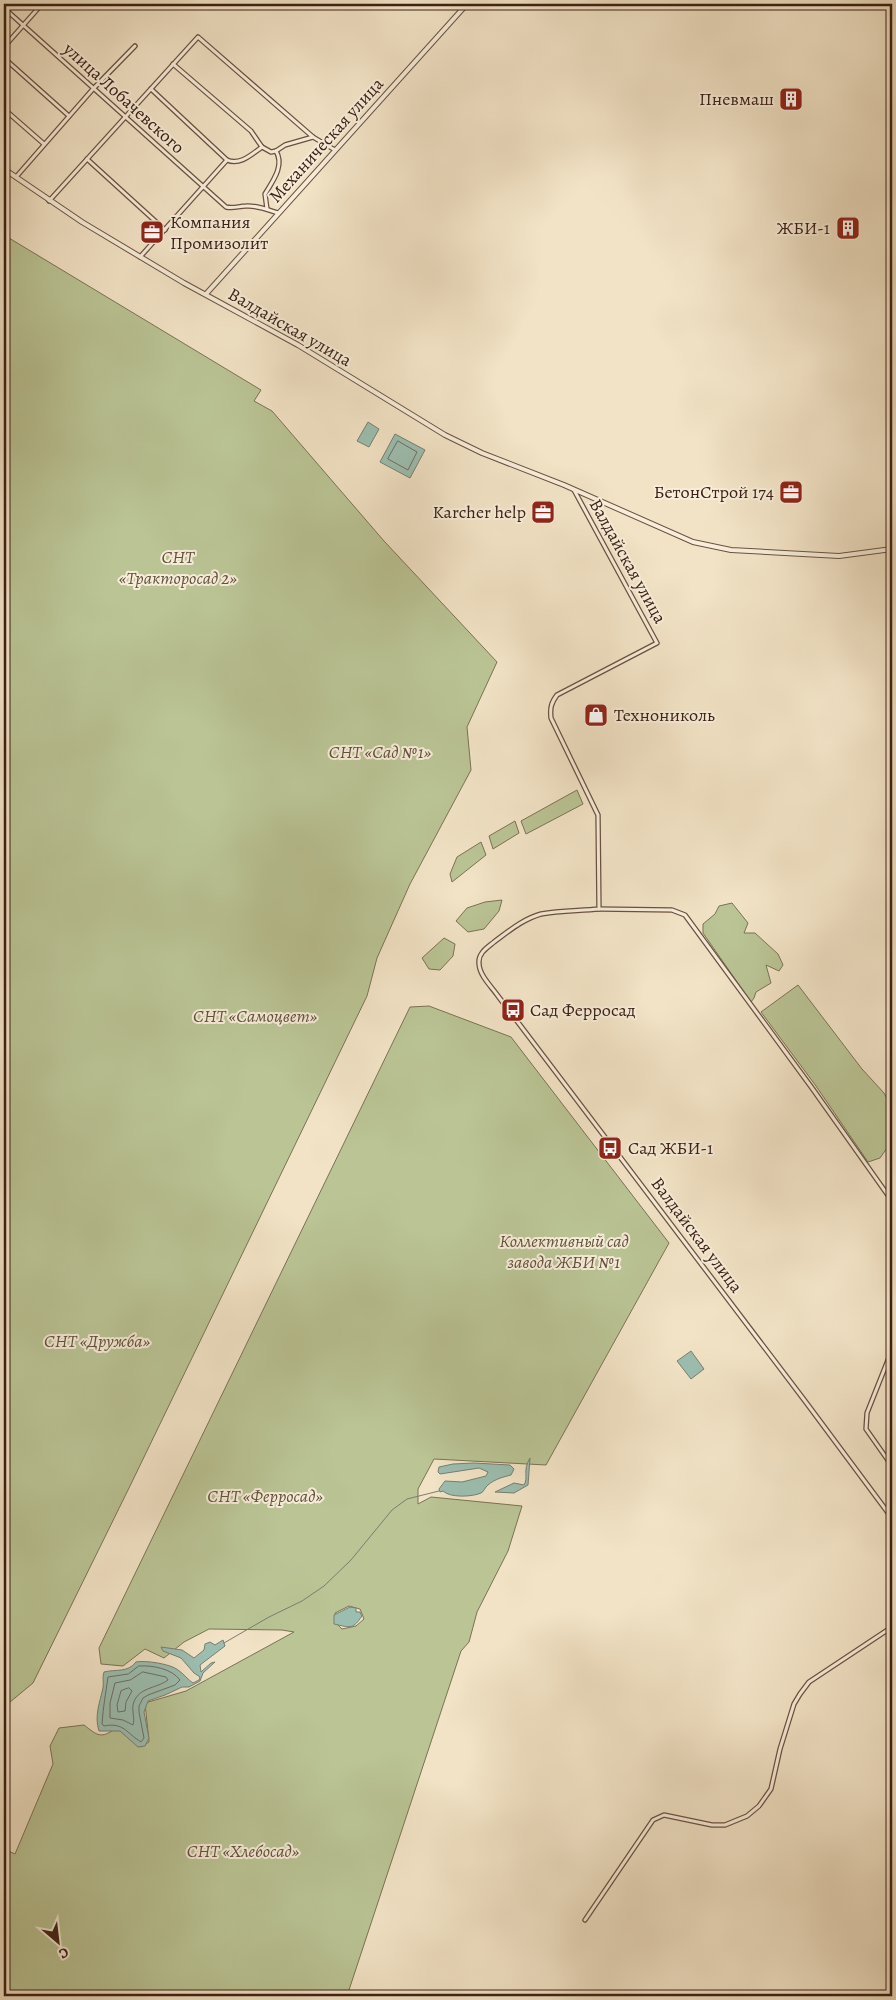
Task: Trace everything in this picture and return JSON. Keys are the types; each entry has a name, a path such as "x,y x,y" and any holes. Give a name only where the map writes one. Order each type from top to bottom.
{"street":[{"path":"4,47 42,4"},
{"name":"Механическая улица","path":"206,294 467,4"},
{"name":"улица Лобачевского","path":"4,8 226,207 231,209 248,205 267,209"},
{"path":"49,201 198,37 313,137 335,150"},
{"path":"16,178 93,89 135,46"},
{"path":"4,58 69,116"},
{"path":"173,64 251,131 262,147 271,152 285,145 313,137"},
{"path":"151,89 227,160 239,162 262,147"},
{"path":"4,109 44,144"},
{"path":"276,151 278,160 276,174 264,194 267,209 278,213"},
{"path":"87,159 165,230"},
{"path":"140,257 227,160"},
{"name":"Валдайская улица","path":"4,168 49,201 140,257 298,345 445,434 482,453 574,489 693,542 731,550 839,556 892,549"},
{"name":"Валдайская улица","path":"574,489 657,643 557,695 552,701 550,709 551,718 598,815 599,909 541,914 517,925 482,953 479,965 481,973 892,1518"},
{"path":"599,909 672,910 685,915 892,1201"},
{"path":"892,1350 867,1413 866,1428 892,1466"},
{"path":"584,1920 653,1820 664,1815 725,1826 748,1816 759,1806 771,1789 780,1749 794,1704 800,1694 809,1682 892,1627"}],"green space":[{"path":"4,235 261,390 254,401 272,411 384,541 497,662 467,727 471,770 410,884 377,958 367,996 33,1683 4,1707"},
{"path":"577,790 583,804 526,834 521,821"},
{"path":"515,821 519,833 493,849 489,836"},
{"path":"481,842 486,855 452,882 450,874 457,857"},
{"path":"502,900 499,911 484,929 468,932 456,921 467,908 485,902"},
{"path":"732,903 748,923 744,933 755,933 778,954 783,965 779,971 766,965 771,983 756,992 751,1002 703,933 703,924 715,914 719,906"},
{"path":"444,938 455,944 453,956 440,970 429,969 422,958"},
{"path":"798,985 862,1069 884,1093 892,1108 892,1141 880,1158 868,1162 816,1086 761,1012"},
{"path":"429,1006 511,1037 669,1243 546,1465 434,1459 418,1489 418,1504 431,1497 522,1506 508,1551 477,1612 469,1642 461,1651 347,1996 4,1996 4,1852 6,1850 15,1854 53,1764 50,1746 59,1728 84,1725 96,1734 103,1735 116,1728 141,1747 149,1742 145,1703 186,1691 294,1632 282,1630 209,1629 184,1642 164,1658 145,1649 123,1666 101,1664 99,1648 410,1007","holes":["349,1606 360,1609 364,1619 356,1626 342,1629 336,1623 335,1613"]}],"water":[{"path":"368,422 379,429 369,447 357,441"},
{"path":"395,434 425,450 410,478 380,462"},
{"path":"691,1351 704,1369 691,1379 677,1361"},
{"path":"530,1458 528,1485 514,1493 495,1492 514,1483 524,1485 526,1467"},
{"path":"474,1463 510,1465 514,1469 511,1475 493,1481 482,1492 477,1494 461,1496 451,1495 443,1491 440,1492 439,1489 445,1481 462,1482 486,1476 488,1472 479,1468 440,1474 438,1472 439,1467"},
{"path":"350,1607 356,1608 356,1612 360,1612 362,1616 356,1623 348,1627 334,1624 334,1615"},
{"path":"223,1640 225,1646 200,1665 201,1672 211,1663 215,1662 203,1673 200,1681 189,1687 182,1687 148,1701 144,1712 149,1738 145,1746 138,1747 120,1731 99,1731 97,1714 103,1688 104,1672 129,1668 136,1662 151,1662 175,1668 193,1683 199,1680 200,1677 181,1658 163,1651 161,1647 182,1650 194,1658 204,1650 205,1644 210,1642 215,1645"}],"waterway":[{"path":"224,1643 269,1617 302,1601 324,1586 351,1560 392,1510 407,1499 439,1491"}],"place":[{"name":"Пневмаш","path":"791,99"},
{"name":"ЖБИ-1","path":"848,228"},
{"name":"Компания Промизолит","path":"152,232"},
{"name":"БетонСтрой 174","path":"791,492"},
{"name":"Karcher help","path":"543,512"},
{"name":"Технониколь","path":"596,715"},
{"name":"Сад Ферросад","path":"513,1010"},
{"name":"Сад ЖБИ-1","path":"610,1148"}],"park label":[{"name":"СНТ «Тракторосад 2»","path":"178,567"},
{"name":"СНТ «Сад №1»","path":"380,752"},
{"name":"СНТ «Самоцвет»","path":"255,1016"},
{"name":"Коллективный сад завода ЖБИ №1","path":"564,1251"},
{"name":"СНТ «Дружба»","path":"97,1341"},
{"name":"СНТ «Ферросад»","path":"265,1496"},
{"name":"СНТ «Хлебосад»","path":"243,1851"}]}
